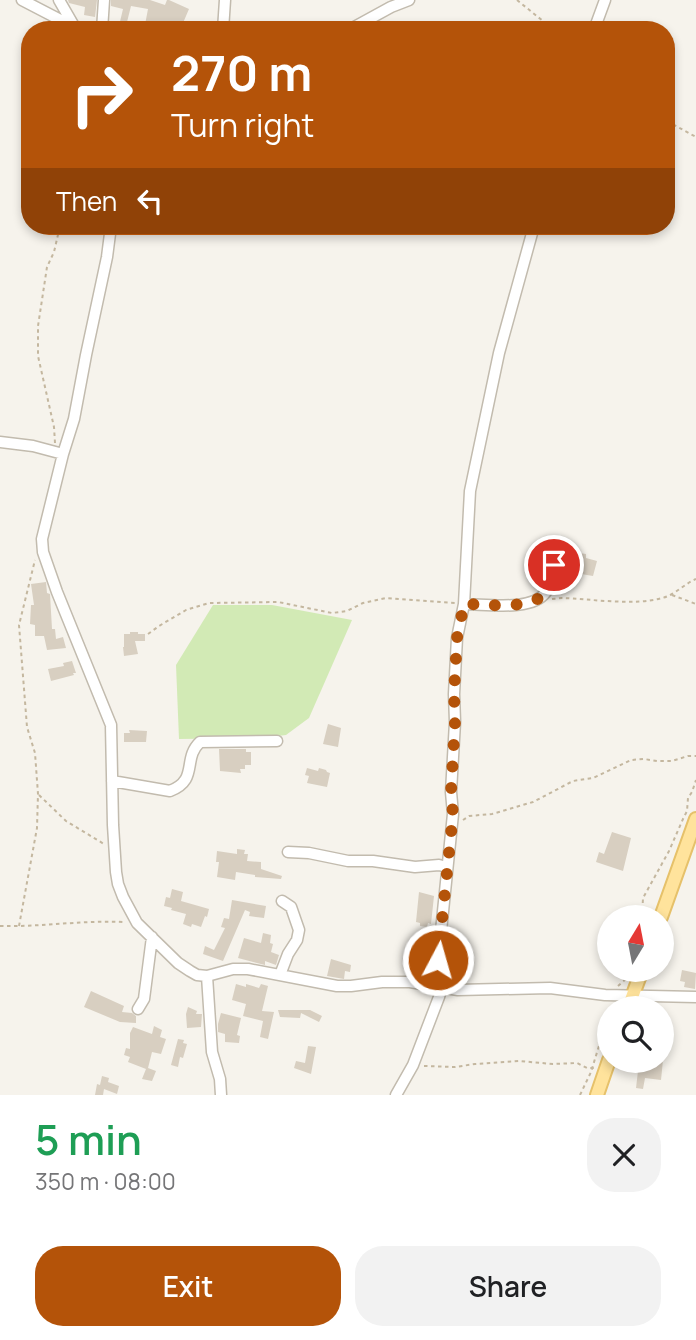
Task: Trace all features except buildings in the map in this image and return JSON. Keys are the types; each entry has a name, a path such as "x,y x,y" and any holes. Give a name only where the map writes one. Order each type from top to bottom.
{"main road":[{"path":"665,905 696,819"},
{"path":"597,1095 605,1073"}],"street":[{"path":"22,0 62,21"},
{"path":"59,0 71,21"},
{"path":"103,21 104,0"},
{"path":"224,21 225,0"},
{"path":"367,21 409,0"},
{"path":"597,21 605,0"},
{"path":"110,235 74,419 59,452 42,539 43,552 57,592 111,725 118,884 137,923 197,975 207,976 233,969 248,969 337,986 410,982 458,990 550,988 609,996"},
{"path":"396,1095 413,1065 442,987 437,970 452,834 457,638 464,604 472,475 502,342 532,235"},
{"path":"0,442 59,452"},
{"path":"464,604 509,605 534,602 545,594 551,583 554,565"},
{"path":"112,781 170,790 179,788 187,779 192,749 200,742 277,741"},
{"path":"288,852 309,853 348,861 447,867"},
{"path":"280,975 299,930 291,907 282,901"},
{"path":"138,1009 144,999 152,937"},
{"path":"207,976 212,1052 220,1079 221,1095"},
{"path":"674,999 696,997"}],"path":[{"path":"517,0 543,21"},
{"path":"675,125 696,137"},
{"path":"58,235 47,267 38,326 38,356 59,452"},
{"path":"19,926 37,828 38,794 35,753 27,727 19,625 30,574 42,539"},
{"path":"534,602 562,598 642,602 671,595 696,579"},
{"path":"671,595 696,604"},
{"path":"148,634 186,610 209,603 278,601 332,613 386,598 464,604"},
{"path":"452,834 469,816 492,814 533,802 573,781 593,778 631,760 672,761 696,756"},
{"path":"643,905 643,898 687,811 688,798 696,780"},
{"path":"38,794 66,821 100,843 115,849"},
{"path":"0,926 77,922 137,923"},
{"path":"580,1095 597,1051"},
{"path":"413,1065 437,1068 519,1061 577,1063 587,1068 597,1066"}],"green space":[{"path":"213,605 272,605 352,620 309,718 286,735 179,739 176,665"}],"route":[{"path":"438,960 452,834 454,694 457,638 464,604 509,605 534,602 545,594 551,583 554,565"}]}
